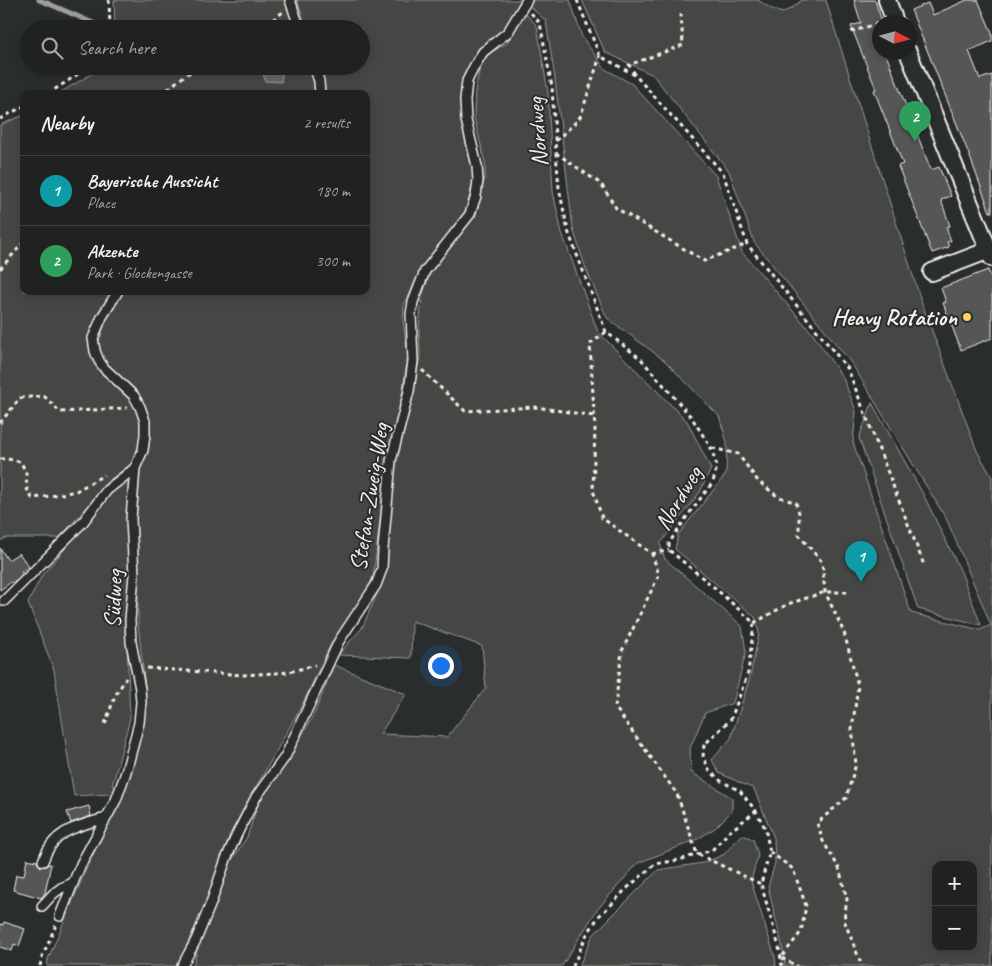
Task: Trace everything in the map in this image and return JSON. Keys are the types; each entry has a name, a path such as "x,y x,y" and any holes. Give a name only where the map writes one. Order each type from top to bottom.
{"street":[{"path":"887,0 892,15"},
{"path":"911,60 991,252 932,272"}],"lane":[{"path":"290,3 297,20"},
{"name":"Stefan-Zweig-Weg","path":"182,966 196,940 238,832 256,797 285,757 340,641 376,585 382,569 382,549 391,461 409,391 413,361 411,314 417,290 425,271 470,214 476,196 477,166 466,120 465,100 467,81 484,52 508,32 526,3"},
{"path":"317,75 320,90"},
{"name":"Südweg","path":"60,916 81,864 116,800 126,772 139,723 141,702 130,620 134,574 131,519 135,468 145,435 144,421 134,396 104,368 99,360 93,338 116,295"},
{"path":"4,601 83,522 107,490 135,468"},
{"path":"44,861 50,844 59,836 74,828 106,818"},
{"path":"42,906 61,888 73,883"}],"path":[{"path":"109,0 110,20"},
{"path":"577,0 600,56 635,75"},
{"path":"270,20 290,3"},
{"name":"Nordweg","path":"526,3 540,23 552,87 559,188 568,231 606,332 641,359 692,418 711,448 717,466 713,482 669,543 669,550 754,623"},
{"path":"682,14 683,44 628,65 723,173 747,244 848,368 924,564"},
{"path":"851,32 872,25"},
{"path":"556,141 581,115 600,56"},
{"path":"54,90 76,75"},
{"path":"167,90 186,75"},
{"path":"0,119 20,108"},
{"path":"556,153 601,184 616,208 704,261 747,244"},
{"path":"0,269 20,246"},
{"path":"606,332 590,344 595,429 593,490 602,518 652,554 659,575 622,651 615,707 677,794 697,854 761,884"},
{"path":"413,361 465,411 536,407 594,416"},
{"path":"0,423 20,398 44,396 60,412 140,407"},
{"path":"711,448 738,454 758,481 778,496 796,503 799,514 799,535 822,562 825,592 844,632 858,686 852,729 856,764 846,798 817,823 823,842 839,868 847,899 844,920 862,966"},
{"path":"0,459 21,462 26,473 27,489 32,498 76,491 110,471"},
{"path":"652,554 669,550"},
{"path":"782,966 779,947 761,884 770,852 765,828 756,811 740,791 720,781 710,771 703,757 704,745 731,719 748,674 754,623 788,604 825,592 849,592"},
{"path":"105,724 115,696 136,667 243,675 289,672 330,661"},
{"path":"573,966 586,936 599,916 624,890 655,864 679,860 712,850 729,832 756,811"},
{"path":"770,852 793,869 806,906 801,932 780,958"},
{"path":"40,966 60,916"},
{"path":"780,958 797,966"}],"shaded area":[{"path":"114,0 287,0 294,20 115,20"},
{"path":"297,0 522,0 504,29 483,46 473,59 463,78 462,125 474,178 465,213 419,277 404,305 403,320 408,355 399,414 387,463 373,578 356,608 331,644 302,705 230,834 203,910 177,966 47,966 48,959 88,865 118,802 138,747 145,713 145,686 138,624 135,514 140,467 149,438 149,417 140,399 106,364 98,345 107,317 120,295 370,295 370,90 325,90 322,75 370,75 370,20 304,20"},
{"path":"532,0 570,0 582,37 605,69 632,84 716,176 742,252 812,333 843,378 856,411 853,442 911,613 980,630 991,625 947,520 852,364 754,242 729,171 653,75 605,52 582,0 759,0 782,13 802,0 826,0 922,304 977,451 992,477 992,966 785,966 768,887 775,863 774,838 754,789 719,773 712,760 731,738 750,677 759,633 755,617 675,549 678,535 726,474 727,442 719,416 664,360 607,318 586,269 573,229 546,21 528,5"},
{"path":"525,13 537,26 548,93 553,192 562,233 598,332 687,421 711,469 700,492 660,544 665,559 742,626 746,652 733,703 705,713 690,748 691,772 732,798 732,811 715,828 696,840 638,863 596,911 562,966 193,966 201,937 230,863 247,837 259,801 295,748 315,712 334,665 406,694 380,734 447,737 486,688 482,646 412,621 411,658 338,655 362,628 384,578 396,461 412,398 420,355 419,328 422,297 430,272 464,228 478,203 485,178 485,162 474,117 475,91 480,67 487,55 507,43"},
{"path":"90,75 313,75 316,90 65,90"},
{"path":"263,75 282,75 281,82 265,81"},
{"path":"20,117 20,295 112,295 90,336 101,370 136,406 141,418 143,435 140,450 134,462 108,481 59,538 6,538 0,541 0,125"},
{"path":"872,403 923,494 961,572 981,625 918,609 859,438"},
{"path":"130,484 131,570 127,643 130,718 110,794 74,796 54,670 28,603 42,575 100,509 117,486"},
{"path":"742,835 753,839 758,855 751,881 775,957 776,966 579,966 593,935 658,870 703,863 723,855"}],"building":[{"path":"854,0 875,0 880,15 872,15 872,60 888,60 931,170 939,167 951,196 941,200 950,226 946,227 951,241 947,242 949,247 932,253 898,166 903,164 851,26 861,23"},
{"path":"967,0 978,0 992,33 992,41 969,51 980,79 992,75 992,212 990,212 917,25 917,15 913,15 911,10 928,3 933,15"},
{"path":"988,270 992,279 992,338 961,350 943,303 946,302 941,288"},
{"path":"0,548 8,560 19,553 29,567 22,571 22,574 13,583 11,582 0,590"},
{"path":"89,806 91,816 71,823 67,812"},
{"path":"27,859 37,861 41,867 51,864 45,893 41,898 13,890 16,875 24,876"},
{"path":"4,922 25,929 19,946 14,944 12,951 0,947 0,924 3,925"}],"waterway":[{"path":"39,0 86,20"}],"place":[{"name":"Akzente","path":"915,142"},
{"name":"Heavy Rotation","path":"967,317"},
{"name":"Bayerische Aussicht","path":"861,582"}]}
